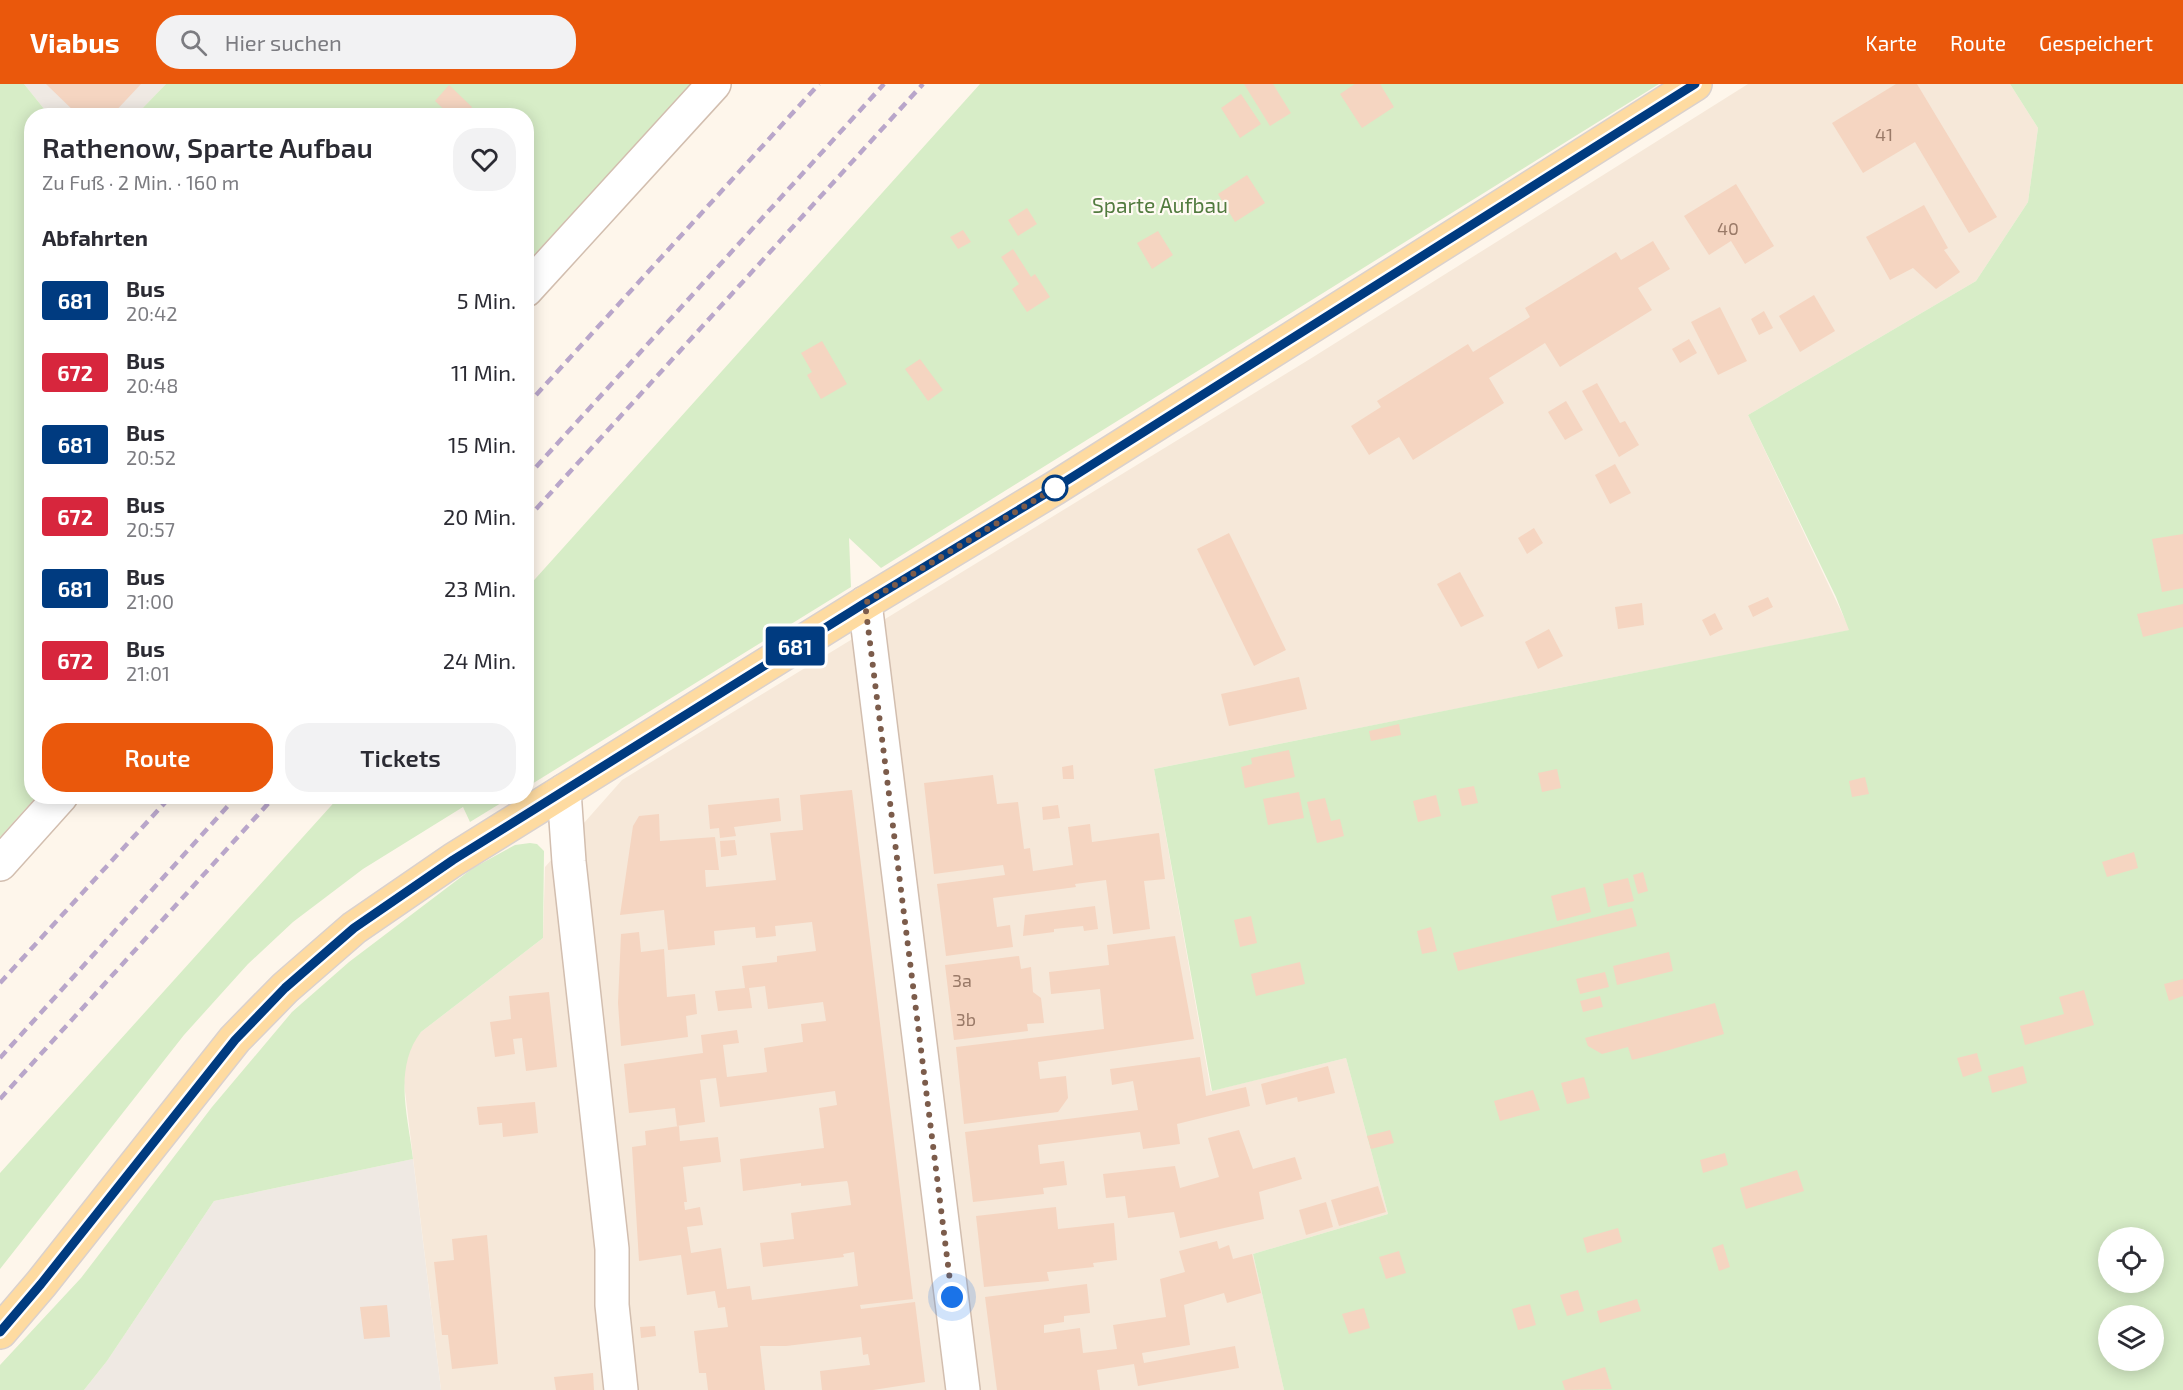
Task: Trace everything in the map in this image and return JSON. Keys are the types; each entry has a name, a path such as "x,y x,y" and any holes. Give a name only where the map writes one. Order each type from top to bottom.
{"main road":[{"path":"0,1332 41,1284 235,1040 285,988 354,928 453,860 865,603 1055,488 1695,84"}],"street":[{"path":"534,281 714,84"},
{"path":"865,603 963,1390"},
{"path":"564,791 569,862 612,1249 612,1305 621,1390"},
{"path":"0,864 54,804"}],"shaded area":[{"path":"24,84 166,84 143,108 43,108"},
{"path":"1748,84 2010,84 2038,128 2028,202 1976,281 1748,415 1850,630 1154,769 1211,1091 1346,1058 1388,1214 1253,1254 1284,1390 441,1390 404,1083 405,1065 413,1042 421,1032 543,938 545,867 622,780 1310,359"},
{"path":"413,1159 441,1390 84,1390 107,1361 214,1201"}],"green space":[{"path":"0,84 24,84 43,108 24,108 24,804 30,804 0,837"},
{"path":"166,84 694,84 534,255 534,108 143,108"},
{"name":"Sparte Aufbau","path":"980,84 1659,84 881,568 849,538 851,587 534,783 534,580"},
{"path":"2010,84 2183,84 2183,1390 1284,1390 1253,1254 1388,1214 1346,1058 1212,1091 1154,769 1849,630 1836,597 1748,415 1976,281 2028,202 2038,128"},
{"path":"333,804 500,804 470,822 463,807 363,869 293,922 248,964 184,1035 0,1269 0,1173"},
{"path":"537,844 544,851 543,938 421,1032 412,1046 407,1061 405,1093 413,1159 214,1201 107,1361 84,1390 0,1390 0,1365 81,1278 212,1107 292,1012 349,962 473,868 515,845"}],"building":[{"path":"46,84 141,84 118,108 71,108"},
{"path":"1244,84 1273,84 1291,113 1270,126"},
{"path":"1355,84 1380,84 1394,107 1362,128 1340,94"},
{"path":"1896,84 1917,84 1997,217 1969,233 1915,142 1863,173 1832,123"},
{"path":"449,85 472,107 442,108 435,101"},
{"path":"1241,94 1261,124 1240,138 1221,108"},
{"path":"1247,175 1265,203 1235,222 1218,194"},
{"path":"1736,184 1774,246 1745,264 1731,241 1709,255 1684,216"},
{"path":"1924,205 1948,248 1944,250 1960,272 1936,289 1913,268 1890,280 1866,237"},
{"path":"1027,208 1037,224 1018,236 1008,220"},
{"path":"963,230 971,242 958,249 950,237"},
{"path":"1158,231 1173,255 1152,269 1137,243"},
{"path":"1653,241 1670,269 1638,288 1652,310 1560,367 1545,343 1489,378 1504,403 1413,460 1399,437 1369,455 1351,426 1381,407 1377,401 1468,344 1473,352 1530,317 1525,308 1616,252 1621,260"},
{"path":"1013,249 1031,277 1035,274 1050,297 1027,312 1012,289 1019,284 1001,257"},
{"path":"1814,295 1835,331 1800,352 1779,316"},
{"path":"1720,307 1747,361 1718,375 1691,322"},
{"path":"1764,311 1773,328 1759,335 1751,319"},
{"path":"1689,339 1697,353 1680,363 1672,349"},
{"path":"822,341 847,384 821,399 807,375 812,372 801,353"},
{"path":"920,359 943,390 928,401 905,369"},
{"path":"1597,383 1620,423 1625,421 1639,445 1619,457 1582,391"},
{"path":"1566,401 1583,430 1565,440 1548,412"},
{"path":"1615,464 1631,493 1610,504 1595,475"},
{"path":"1534,528 1543,543 1527,554 1518,538"},
{"path":"1229,533 1286,650 1254,666 1197,549"},
{"path":"2183,534 2183,588 2162,592 2152,539"},
{"path":"1460,572 1484,616 1461,627 1437,584"},
{"path":"1768,597 1773,607 1753,617 1748,606"},
{"path":"1642,603 1644,625 1618,629 1615,607"},
{"path":"2183,604 2183,627 2143,637 2137,614"},
{"path":"1715,613 1723,629 1710,636 1702,620"},
{"path":"1549,629 1563,656 1538,669 1525,642"},
{"path":"1299,677 1307,709 1229,726 1221,694"},
{"path":"1399,724 1401,735 1371,741 1369,731"},
{"path":"1289,750 1295,777 1245,788 1241,767 1252,764 1251,758"},
{"path":"1073,765 1074,779 1063,779 1062,767"},
{"path":"1557,769 1561,788 1542,792 1538,773"},
{"path":"993,775 997,804 1018,802 1024,849 1030,848 1033,871 1073,865 1068,827 1090,824 1092,842 1159,833 1165,879 1144,881 1150,929 1113,934 1106,880 1075,884 1076,887 993,898 997,927 1010,925 1013,947 946,956 937,884 1005,875 1003,865 934,874 924,783"},
{"path":"1865,777 1869,794 1852,797 1849,781"},
{"path":"1474,786 1478,803 1462,806 1458,789"},
{"path":"852,790 913,1299 860,1305 861,1309 915,1302 925,1382 873,1390 822,1390 820,1371 870,1365 868,1354 863,1355 861,1337 786,1346 760,1346 765,1390 708,1390 706,1373 699,1373 694,1331 728,1327 725,1307 718,1308 715,1291 687,1295 681,1255 639,1261 632,1147 646,1145 645,1131 679,1126 680,1141 718,1137 721,1162 683,1167 687,1202 684,1202 685,1210 700,1207 703,1225 687,1227 691,1253 721,1248 727,1289 750,1286 752,1300 858,1286 854,1252 843,1254 844,1257 763,1267 760,1243 794,1239 791,1213 851,1205 847,1181 801,1186 801,1183 743,1191 740,1159 824,1148 819,1108 837,1105 835,1091 720,1107 716,1078 700,1080 705,1122 677,1126 675,1108 629,1113 624,1064 703,1053 701,1035 737,1030 739,1043 723,1045 727,1077 767,1072 764,1048 803,1042 801,1024 826,1021 823,1002 768,1009 765,986 749,988 752,1008 718,1011 715,991 745,988 742,966 777,962 777,956 816,951 812,922 775,926 776,936 756,938 755,927 714,931 715,945 668,950 664,910 620,915 633,826 639,816 659,814 660,841 715,837 719,870 705,870 706,887 776,880 770,833 803,830 800,795"},
{"path":"1299,792 1304,818 1268,825 1263,799"},
{"path":"1436,795 1441,816 1418,822 1413,801"},
{"path":"779,798 781,821 734,827 736,836 720,838 719,828 710,829 708,805"},
{"path":"1325,798 1331,821 1340,819 1344,836 1317,843 1307,802"},
{"path":"1058,805 1060,818 1043,820 1042,807"},
{"path":"735,840 737,855 721,857 720,841"},
{"path":"2134,852 2138,868 2107,877 2102,862"},
{"path":"1643,872 1648,891 1638,894 1633,875"},
{"path":"1628,878 1634,901 1608,907 1603,884"},
{"path":"1585,887 1591,912 1557,921 1551,896"},
{"path":"1095,906 1098,929 1084,931 1083,926 1054,929 1054,932 1023,936 1025,915"},
{"path":"1632,908 1637,926 1458,971 1453,953"},
{"path":"1251,916 1257,943 1240,947 1234,920"},
{"path":"1431,927 1437,951 1422,954 1417,931"},
{"path":"639,932 641,952 664,949 667,997 695,994 697,1014 686,1016 688,1037 621,1046 618,1003 621,934"},
{"path":"1175,936 1194,1039 1038,1062 1040,1079 1066,1076 1068,1098 1058,1112 964,1124 956,1047 1104,1029 1100,989 1051,994 1049,972 1109,965 1107,945"},
{"path":"1669,952 1673,971 1617,985 1613,966"},
{"path":"1019,956 1021,969 1031,967 1033,992 1041,998 1044,1023 1027,1024 1028,1031 954,1040 945,965"},
{"path":"1300,962 1305,984 1256,996 1251,974"},
{"path":"1605,972 1609,987 1580,994 1576,979"},
{"path":"2183,979 2183,996 2169,1001 2164,984"},
{"path":"2084,990 2094,1025 2025,1045 2020,1026 2064,1014 2059,997"},
{"path":"549,992 557,1067 526,1071 522,1038 513,1039 515,1054 495,1057 490,1022 511,1019 509,996"},
{"path":"1600,996 1603,1007 1583,1012 1580,1001"},
{"path":"1715,1003 1724,1034 1652,1055 1632,1060 1628,1047 1602,1054 1588,1046 1585,1038"},
{"path":"1977,1053 1982,1071 1963,1077 1957,1058"},
{"path":"1200,1057 1206,1096 1246,1087 1250,1106 1177,1124 1180,1144 1143,1149 1140,1132 1038,1145 1040,1164 1064,1161 1067,1185 1043,1188 1044,1194 973,1202 965,1132 1138,1110 1133,1081 1112,1085 1110,1069"},
{"path":"1328,1066 1335,1093 1298,1102 1297,1097 1266,1105 1261,1084"},
{"path":"2023,1066 2027,1083 1992,1093 1988,1076"},
{"path":"1584,1077 1590,1098 1567,1104 1561,1083"},
{"path":"1533,1090 1540,1110 1500,1121 1494,1101"},
{"path":"535,1102 538,1133 503,1137 502,1123 479,1125 477,1107"},
{"path":"1239,1130 1253,1169 1295,1157 1302,1179 1259,1192 1264,1219 1180,1238 1174,1212 1128,1218 1125,1196 1106,1198 1103,1174 1175,1166 1180,1188 1219,1177 1208,1138"},
{"path":"1390,1130 1394,1143 1371,1149 1367,1136"},
{"path":"1725,1153 1728,1165 1703,1173 1700,1160"},
{"path":"1797,1170 1804,1191 1746,1209 1740,1188"},
{"path":"1378,1186 1386,1212 1339,1226 1331,1200"},
{"path":"1326,1202 1333,1227 1306,1235 1299,1210"},
{"path":"1056,1207 1058,1229 1114,1223 1117,1260 1093,1263 1094,1267 1047,1272 1049,1281 984,1287 976,1216"},
{"path":"1618,1228 1622,1242 1587,1253 1583,1238"},
{"path":"487,1235 498,1364 452,1369 448,1335 442,1335 434,1262 454,1260 452,1239"},
{"path":"1217,1241 1219,1249 1229,1245 1233,1259 1252,1254 1261,1293 1227,1303 1224,1293 1184,1305 1190,1345 1142,1353 1144,1363 1235,1346 1239,1368 1138,1386 1134,1364 1097,1370 1100,1390 997,1390 985,1297 1087,1284 1090,1313 1064,1316 1064,1322 1044,1325 1044,1333 1080,1328 1083,1353 1117,1349 1113,1325 1166,1317 1160,1279 1185,1272 1179,1251"},
{"path":"1723,1244 1730,1267 1719,1271 1712,1248"},
{"path":"1399,1251 1406,1273 1386,1279 1379,1257"},
{"path":"1578,1290 1584,1311 1567,1316 1560,1295"},
{"path":"1637,1299 1641,1311 1600,1323 1597,1311"},
{"path":"1530,1304 1536,1325 1518,1330 1512,1309"},
{"path":"387,1305 390,1337 364,1339 360,1307"},
{"path":"1364,1308 1370,1328 1349,1334 1342,1314"},
{"path":"655,1326 656,1336 641,1338 640,1327"},
{"path":"1605,1367 1612,1389 1565,1390 1562,1381"},
{"path":"593,1373 594,1390 556,1390 554,1377"}],"railway":[{"path":"534,397 819,84"},
{"path":"534,469 884,84"},
{"path":"534,511 923,84"},
{"path":"0,983 164,804"},
{"path":"0,1058 230,804"},
{"path":"0,1099 268,804"}],"bus line":[{"name":"681","path":"0,1332 41,1284 235,1040 285,988 354,928 453,860 865,603 1055,488 1695,84"}],"route":[{"path":"952,1297 865,603 1055,488"}]}
